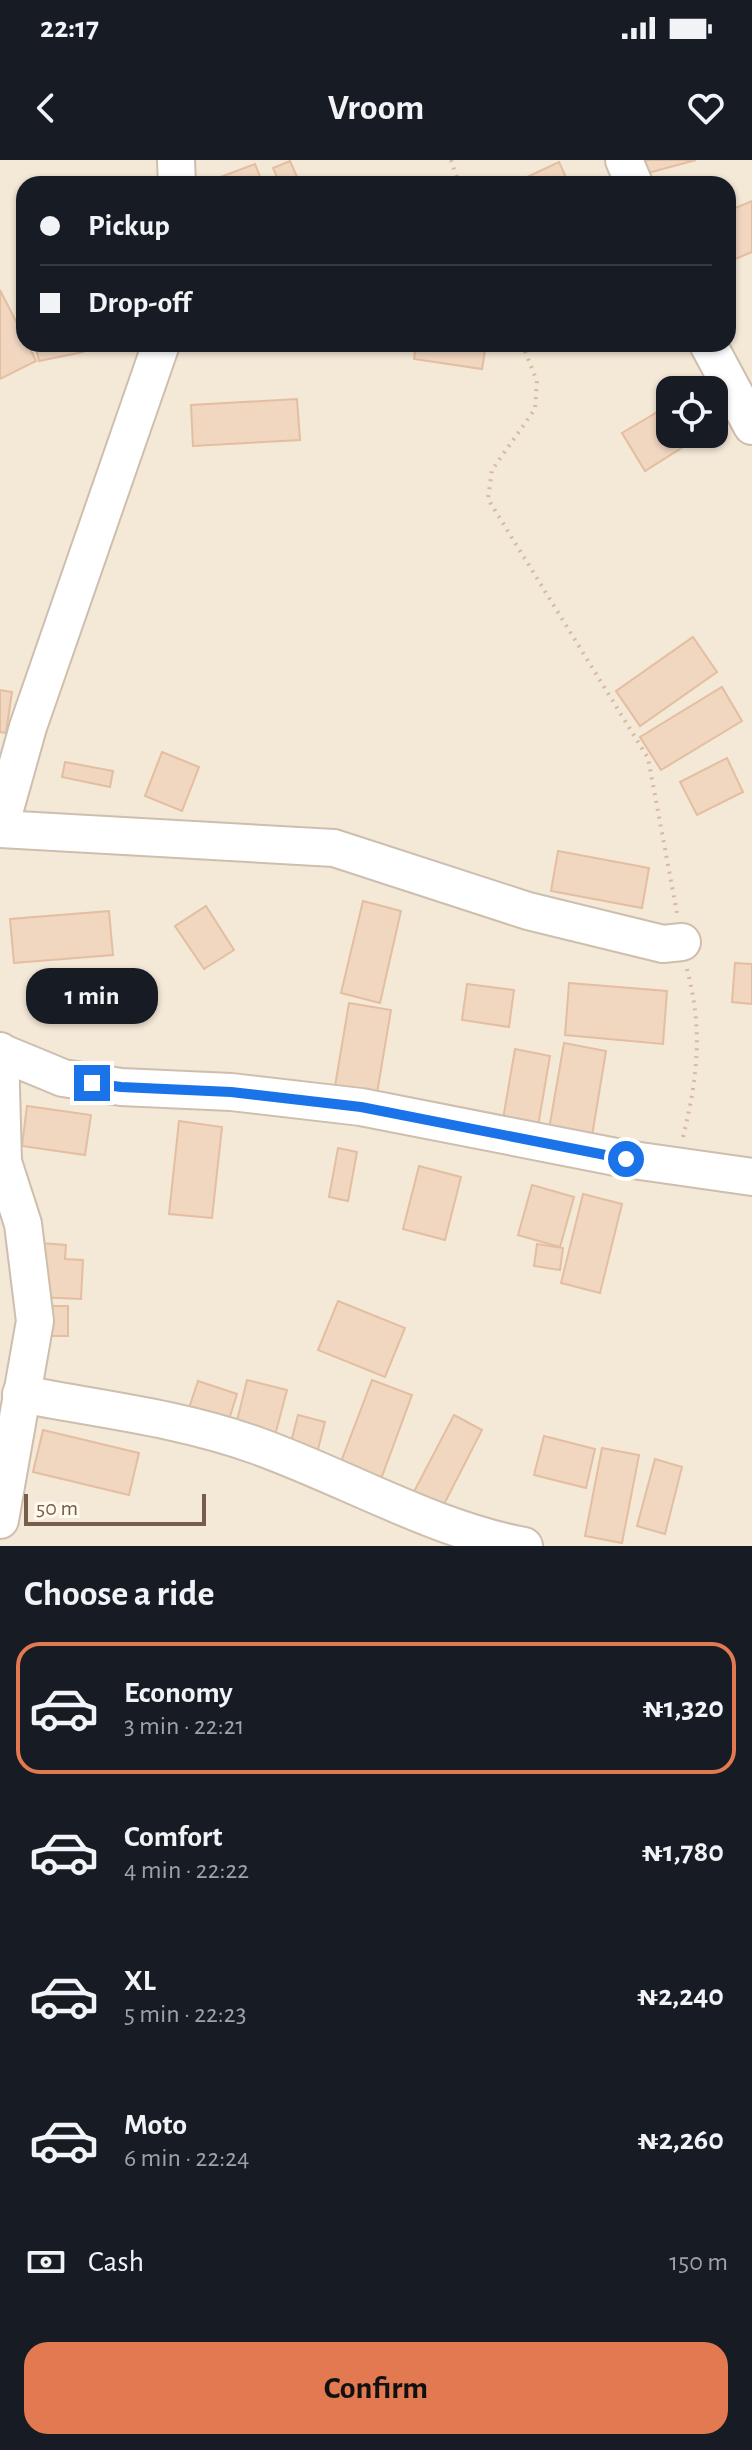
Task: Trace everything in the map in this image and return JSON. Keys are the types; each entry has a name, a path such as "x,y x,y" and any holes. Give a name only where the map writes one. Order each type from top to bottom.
{"street":[{"path":"158,352 28,727 0,828 334,848 528,911 663,944 682,942"},
{"path":"712,352 752,426"},
{"path":"0,1520 35,1321 23,1224 2,1164 0,1051 63,1078 121,1087 231,1092 361,1107 626,1159 752,1177"},
{"path":"21,1394 208,1429 258,1446 432,1517 524,1546"}],"path":[{"path":"525,352 537,381 535,409 492,470 488,499 648,758 696,1004 698,1039 695,1091 676,1166"}],"shaded area":[{"path":"0,160 752,160 752,1546 0,1546"}],"building":[{"path":"645,160 696,160 648,173"},
{"path":"290,161 297,176 276,176 273,168"},
{"path":"559,162 565,176 529,176"},
{"path":"255,164 260,176 223,176"},
{"path":"752,201 752,252 736,259 736,208"},
{"path":"0,290 16,321 16,352 32,352 36,361 0,379"},
{"path":"37,352 83,352 39,361"},
{"path":"415,352 485,352 482,369 414,359"},
{"path":"297,399 300,440 193,446 191,405"},
{"path":"656,413 656,448 681,448 645,471 622,433"},
{"path":"693,637 717,672 640,726 616,691"},
{"path":"722,687 742,721 661,770 640,737"},
{"path":"0,690 12,692 6,733 0,732"},
{"path":"162,752 199,767 182,811 145,796"},
{"path":"727,758 743,792 697,815 680,782"},
{"path":"65,762 113,771 110,787 62,777"},
{"path":"558,851 649,868 642,908 551,891"},
{"path":"363,901 401,911 380,1003 341,993"},
{"path":"206,906 234,950 204,969 175,926"},
{"path":"109,911 113,955 14,963 10,919"},
{"path":"735,963 752,964 752,1004 732,1002"},
{"path":"569,983 667,991 663,1044 565,1035"},
{"path":"467,984 514,990 509,1027 462,1020"},
{"path":"349,1003 391,1010 375,1105 333,1098"},
{"path":"564,1043 606,1051 591,1142 548,1135"},
{"path":"515,1049 550,1056 538,1126 503,1119"},
{"path":"27,1106 91,1115 85,1155 22,1146"},
{"path":"179,1121 222,1127 212,1218 169,1214"},
{"path":"338,1148 357,1152 348,1201 329,1197"},
{"path":"419,1166 461,1177 445,1240 403,1229"},
{"path":"532,1185 574,1197 560,1247 518,1235"},
{"path":"583,1194 622,1204 600,1293 561,1283"},
{"path":"41,1243 66,1245 65,1259 83,1260 81,1299 38,1297"},
{"path":"537,1244 563,1248 560,1270 534,1266"},
{"path":"338,1301 405,1328 385,1377 318,1350"},
{"path":"42,1306 68,1306 68,1336 43,1336"},
{"path":"247,1380 287,1390 273,1443 234,1433"},
{"path":"372,1380 412,1395 377,1490 336,1475"},
{"path":"198,1381 237,1394 226,1429 186,1417"},
{"path":"298,1415 325,1422 317,1453 290,1446"},
{"path":"454,1415 482,1430 437,1518 408,1503"},
{"path":"43,1430 139,1453 129,1495 33,1472"},
{"path":"544,1436 595,1449 586,1488 534,1475"},
{"path":"602,1448 639,1455 622,1543 585,1536"},
{"path":"655,1459 682,1467 665,1534 637,1526"}],"route":[{"path":"92,1083 231,1092 361,1107 626,1159"}]}
